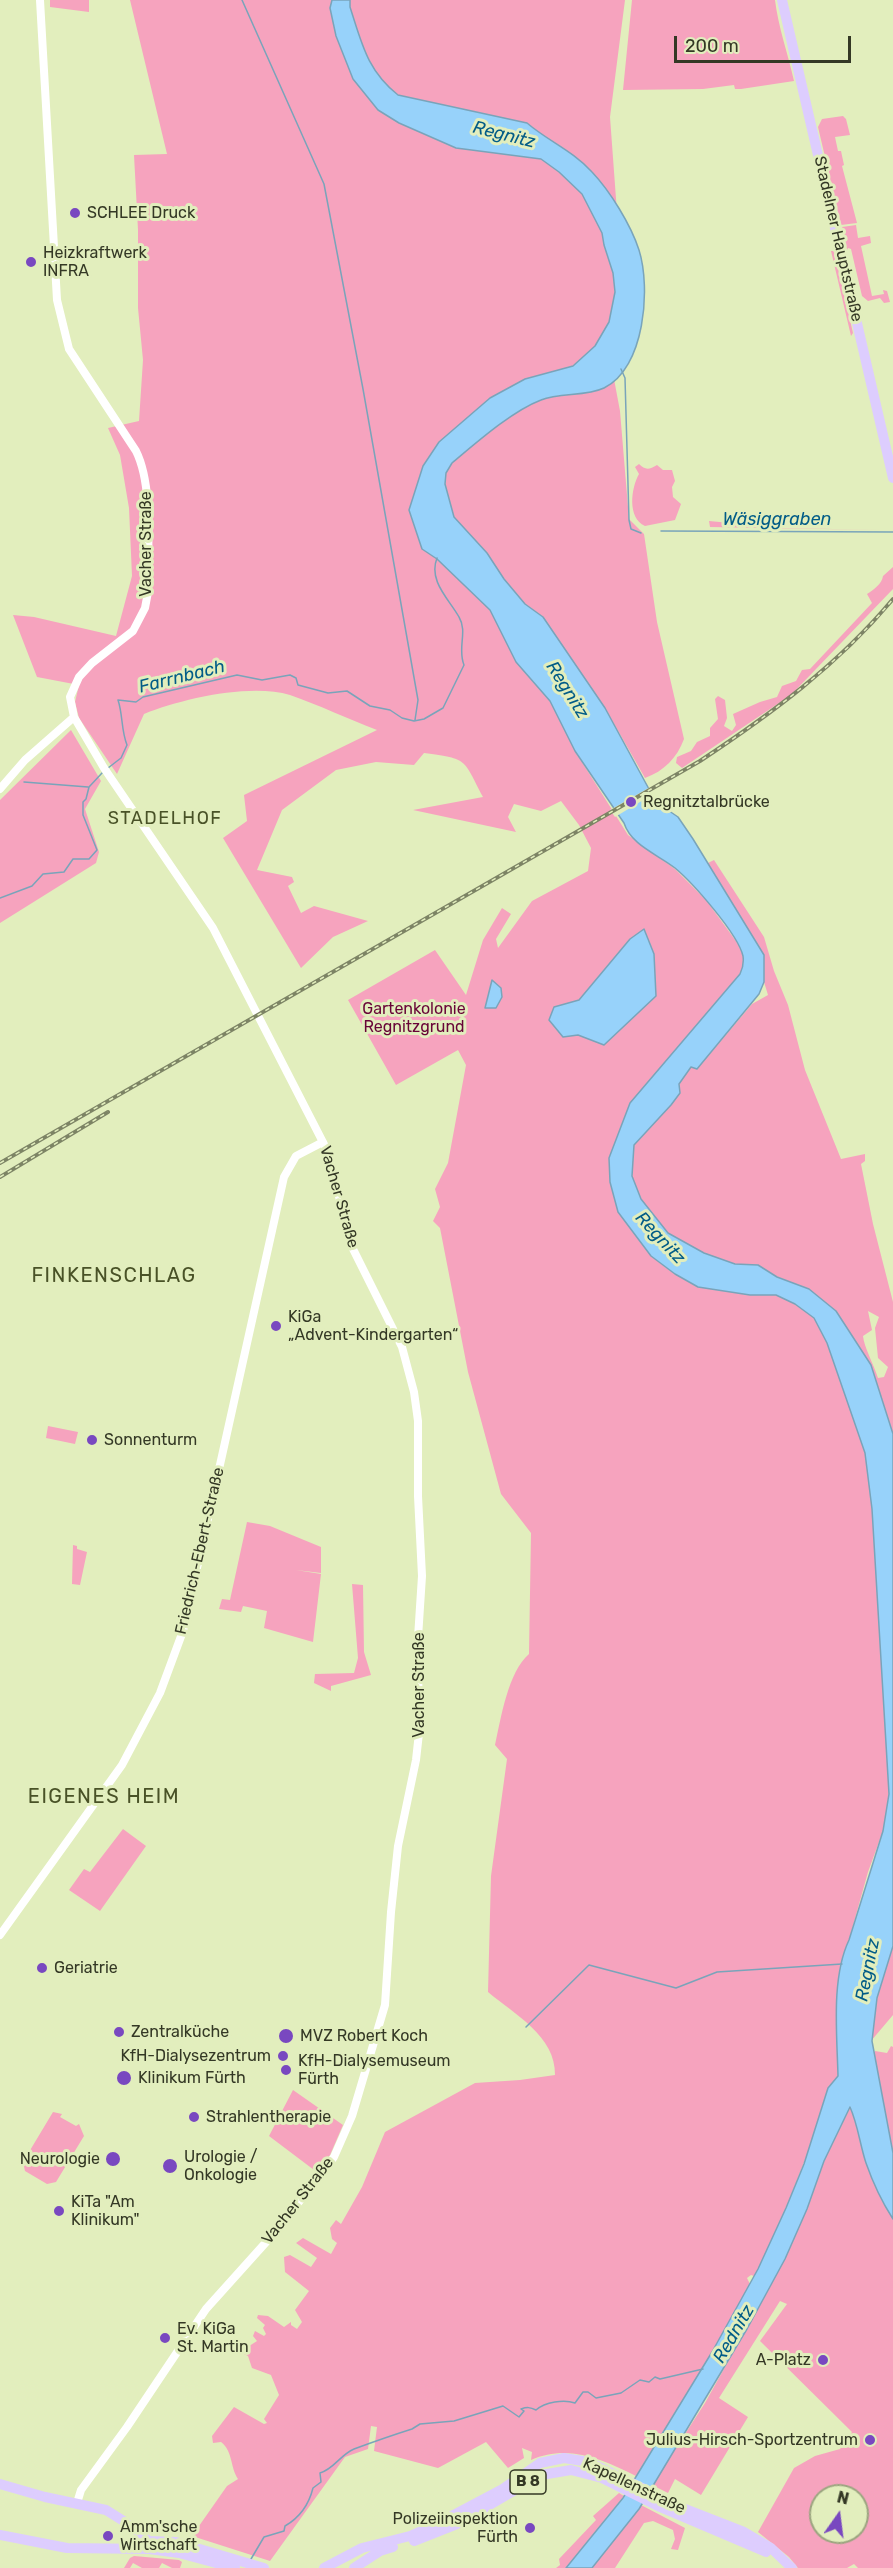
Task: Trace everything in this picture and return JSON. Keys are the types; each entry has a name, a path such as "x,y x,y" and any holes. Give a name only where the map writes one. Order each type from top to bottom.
{"main road":[{"name":"Stadelner Hauptstraße","path":"782,0 893,478"},
{"name":"Kapellenstraße","path":"324,2568 339,2564 362,2548 410,2536 433,2526 492,2495 540,2463 570,2458 583,2460 662,2503 758,2547 784,2568"},
{"name":"Kapellenstraße","path":"354,2568 380,2551 427,2537 457,2524 546,2473 564,2470 581,2471 622,2483"},
{"path":"0,2484 96,2507 123,2520 146,2539 264,2568"},
{"name":"Kapellenstraße","path":"662,2503 759,2540 792,2568"},
{"path":"0,2535 67,2548 195,2552 235,2568"}],"street":[{"name":"Vacher Straße","path":"40,0 56,289 61,324 69,349 136,451 146,488 148,592 145,608 133,632 92,663 79,677 70,697 74,717 106,771 213,928 323,1142 335,1174 351,1245 402,1347 414,1392 417,1414 422,1576 417,1653 420,1724 416,1760 405,1804 397,1857 385,2005 352,2116 334,2157 277,2230 206,2308 72,2502"},
{"path":"0,789 25,760 74,717"},
{"name":"Friedrich-Ebert-Straße","path":"0,1935 113,1780 139,1736 160,1693 183,1631 284,1177 296,1156 323,1142"},
{"path":"88,2481 86,2495 89,2502 96,2507"}],"green space":[{"path":"50,0 89,0 89,12 50,7"},
{"name":"Gartenkolonie Regnitzgrund","path":"130,0 625,0 610,117 618,226 604,245 613,273 615,292 609,322 595,346 573,366 525,379 490,398 440,442 422,549 437,559 490,610 516,662 550,701 575,751 628,835 675,869 706,900 743,954 744,967 740,974 630,1103 609,1158 651,1256 676,1275 776,1295 795,1304 814,1318 827,1343 865,1453 873,1508 889,1768 889,1794 883,1831 868,1872 849,1940 838,2076 786,2208 758,2269 754,2276 747,2278 750,2284 712,2352 636,2476 598,2459 572,2453 545,2455 531,2460 532,2452 522,2448 524,2458 508,2468 486,2442 438,2468 374,2451 377,2427 371,2426 368,2449 345,2457 270,2561 192,2536 227,2486 238,2479 228,2450 221,2442 213,2443 212,2436 234,2407 264,2424 267,2423 264,2419 279,2395 271,2375 252,2368 243,2350 257,2341 253,2336 255,2331 264,2336 266,2334 263,2328 265,2325 257,2318 258,2315 268,2316 284,2327 291,2322 291,2325 297,2329 302,2322 295,2310 309,2291 285,2272 284,2257 290,2255 311,2267 317,2258 296,2243 303,2238 331,2254 337,2243 332,2239 330,2228 336,2220 341,2224 362,2187 385,2132 475,2083 555,2075 549,2049 541,2037 488,1992 491,1876 507,1759 495,1745 511,1684 522,1662 529,1654 531,1533 501,1494 468,1372 440,1228 433,1221 440,1207 435,1189 448,1163 466,1065 458,1050 396,1085 348,1000 435,950 466,995 483,940 502,908 511,914 496,939 498,948 532,901 588,871 591,848 579,825 561,801 541,811 514,804 508,817 516,832 413,810 483,797 463,763 449,757 424,753 414,765 376,762 336,770 282,810 257,870 292,877 294,882 288,886 301,913 314,906 368,921 333,937 301,968 223,838 247,821 244,795 377,730 290,695 256,691 216,694 144,714 117,774 79,718 75,702 79,685 37,677 13,615 34,617 116,636 132,576 129,508 120,455 108,428 139,421 143,360 138,308 138,230 134,155 167,154","holes":["630,939 604,1045 578,1035 563,1037 549,1020 579,1000"]},
{"path":"632,0 775,0 794,81 741,89 735,89 734,85 703,89 623,90"},
{"path":"843,116 850,135 835,137 838,151 841,151 844,165 842,166 857,223 841,225 818,127 822,119"},
{"path":"856,225 858,238 870,236 871,243 861,246 872,296 884,294 883,290 887,291 890,302 884,303 880,298 868,301 862,296 851,249 847,250 842,227"},
{"path":"831,251 834,251 853,333 851,336"},
{"path":"614,379 620,411 629,519 644,534 657,622 684,739 678,752 669,763 658,772 645,778 605,708 543,617 525,604 504,579 487,553 454,517 445,484 446,473 452,463 521,410 543,399 598,388"},
{"path":"639,464 645,468 657,465 663,470 672,470 675,481 672,487 673,497 681,504 675,520 645,526 635,516 632,502 639,474 635,467"},
{"path":"709,521 784,528 882,530 710,527"},
{"path":"893,567 893,589 791,695 682,768 676,763 677,757 691,751 697,742 710,736 710,728 718,719 715,699 718,696 725,700 727,718 724,726 732,731 736,725 733,714 777,697 782,686 796,681 802,670 810,669 872,603 867,594"},
{"path":"71,730 101,781 85,809 99,852 96,863 0,923 0,800"},
{"path":"714,860 764,937 774,971 788,1005 805,1070 841,1159 865,1154 865,1161 861,1164 873,1224 893,1302 893,1434 871,1365 809,1289 777,1277 758,1265 735,1264 704,1253 668,1233 641,1199 632,1176 634,1145 680,1093 679,1084 691,1067 697,1069 752,1004 768,995 764,982 764,955 708,863","holes":["868,1311 879,1317 875,1328 878,1358 888,1367 884,1377 878,1378 863,1336 872,1330"]},
{"path":"48,1426 78,1432 75,1444 46,1438"},
{"path":"247,1522 270,1526 321,1547 321,1573 296,1570 321,1574 313,1642 264,1628 267,1611 243,1606 241,1612 219,1609 222,1599 230,1600"},
{"path":"73,1545 87,1552 80,1585 72,1584"},
{"path":"352,1584 363,1585 364,1652 371,1675 331,1686 331,1691 314,1683 315,1674 354,1673 358,1658"},
{"path":"123,1829 146,1846 100,1911 69,1890 84,1869 90,1872"},
{"path":"893,1946 893,2015 871,2041 877,1998"},
{"path":"891,2046 893,2047 893,2153 874,2054 875,2051 887,2053"},
{"path":"293,2090 343,2125 330,2155 318,2173 269,2136"},
{"path":"851,2106 873,2178 893,2219 893,2568 858,2568 854,2564 847,2568 798,2568 789,2557 758,2532 794,2468 815,2456 840,2449 852,2432 760,2341 787,2304 780,2301 719,2398 748,2417 701,2495 675,2479 668,2493 652,2485 705,2403 785,2259 807,2209 824,2161"},
{"path":"53,2112 62,2114 60,2117 76,2126 79,2124 84,2136 56,2182 47,2184 25,2171 23,2162"},
{"path":"619,2493 624,2496 566,2568 556,2568 560,2565 559,2559 596,2520 593,2516"},
{"path":"641,2505 685,2528 678,2550 671,2549 675,2539 673,2530 653,2521 644,2523 615,2568 592,2568"},
{"path":"134,2556 182,2562 180,2568 172,2568 162,2563 159,2568 142,2568 133,2563 130,2568 124,2568"}],"water":[{"path":"332,0 350,0 358,33 372,66 398,95 527,123 577,158 606,189 631,230 639,250 644,285 641,326 636,346 618,378 597,391 548,398 518,412 452,463 446,473 445,484 454,517 487,553 504,579 525,604 543,617 605,708 656,802 678,817 764,955 764,982 759,994 697,1069 691,1067 679,1084 680,1093 634,1145 632,1176 641,1199 668,1233 704,1253 735,1264 758,1265 777,1277 809,1289 836,1311 871,1365 893,1434 893,1946 877,1998 872,2041 893,2153 893,2219 881,2199 869,2170 850,2107 824,2161 807,2209 785,2259 747,2329 639,2509 592,2568 566,2568 623,2498 712,2352 758,2269 804,2164 828,2088 838,2076 836,2006 840,1971 843,1955 883,1831 889,1794 872,1509 865,1453 827,1343 814,1318 795,1304 776,1295 750,1295 698,1287 675,1274 651,1256 618,1212 610,1182 609,1158 630,1103 740,974 743,968 743,956 739,947 724,922 693,885 675,868 638,843 627,831 624,823 575,751 550,701 516,662 490,610 437,559 422,549 409,510 423,466 439,442 490,398 525,379 573,366 595,346 609,322 615,292 613,273 602,233 582,194 541,159 456,148 399,123 378,110 353,79 336,36 330,8"},
{"path":"644,929 654,954 656,996 604,1045 578,1035 563,1037 549,1020 554,1007 579,1000 630,939"},
{"path":"492,980 501,988 502,997 496,1008 485,1008"}],"pier":[{"path":"652,786 655,793 615,817 610,810"}],"waterway":[{"path":"242,0 324,184 418,700 415,720"},
{"name":"Wäsiggraben","path":"621,369 625,378 629,520 631,529 641,533"},
{"name":"Wäsiggraben","path":"661,531 893,532"},
{"name":"Farrnbach","path":"108,768 121,758 127,745 118,700 136,702 143,697 237,675 262,680 290,675 296,678 298,685 328,693 347,691 370,706 390,710 402,718 414,721 424,719 443,708 464,665 462,659 463,628 459,617 437,582 435,574 437,558"},
{"name":"Farrnbach","path":"0,898 32,886 43,874 64,872 73,859 89,859 97,850 83,815 83,802 89,787 102,773"},
{"path":"24,782 88,787"},
{"path":"526,2027 589,1965 676,1988 717,1972 842,1964"},
{"path":"251,2559 264,2537 284,2531 285,2526 303,2510 313,2488 321,2482 320,2473 354,2449 412,2429 420,2424 454,2421 503,2406 519,2417 524,2411 521,2409 523,2408 536,2410 549,2403 560,2401 575,2403 583,2392 588,2392 596,2398 621,2393 640,2380 649,2382 655,2377 660,2379 703,2369"}],"railway":[{"path":"0,1163 700,761 778,706 826,667 850,646 893,599"},
{"path":"0,1177 108,1112"}],"place":[{"name":"SCHLEE Druck","path":"75,213"},
{"name":"Heizkraftwerk INFRA","path":"31,262"},
{"name":"Regnitztalbrücke","path":"631,802"},
{"name":"KiGa „Advent-Kindergarten“","path":"276,1326"},
{"name":"Sonnenturm","path":"92,1440"},
{"name":"Geriatrie","path":"42,1968"},
{"name":"Zentralküche","path":"119,2032"},
{"name":"MVZ Robert Koch","path":"286,2036"},
{"name":"KfH-Dialysezentrum","path":"283,2056"},
{"name":"KfH-Dialysemuseum Fürth","path":"286,2070"},
{"name":"Klinikum Fürth","path":"124,2078"},
{"name":"Strahlentherapie","path":"194,2117"},
{"name":"Neurologie","path":"113,2159"},
{"name":"Urologie / Onkologie","path":"170,2166"},
{"name":"KiTa \"Am Klinikum\"","path":"59,2211"},
{"name":"Ev. KiGa St. Martin","path":"165,2338"},
{"name":"A-Platz","path":"823,2360"},
{"name":"Julius-Hirsch-Sportzentrum","path":"870,2440"},
{"name":"Polizeiinspektion Fürth","path":"530,2528"},
{"name":"Amm'sche Wirtschaft","path":"108,2536"}],"district":[{"name":"STADELHOF","path":"165,819"},
{"name":"FINKENSCHLAG","path":"114,1276"},
{"name":"EIGENES HEIM","path":"104,1797"}],"water label":[{"name":"Regnitz","path":"504,135"},
{"name":"Regnitz","path":"567,690"},
{"name":"Regnitz","path":"660,1238"},
{"name":"Regnitz","path":"868,1970"},
{"name":"Rednitz","path":"734,2334"}]}
